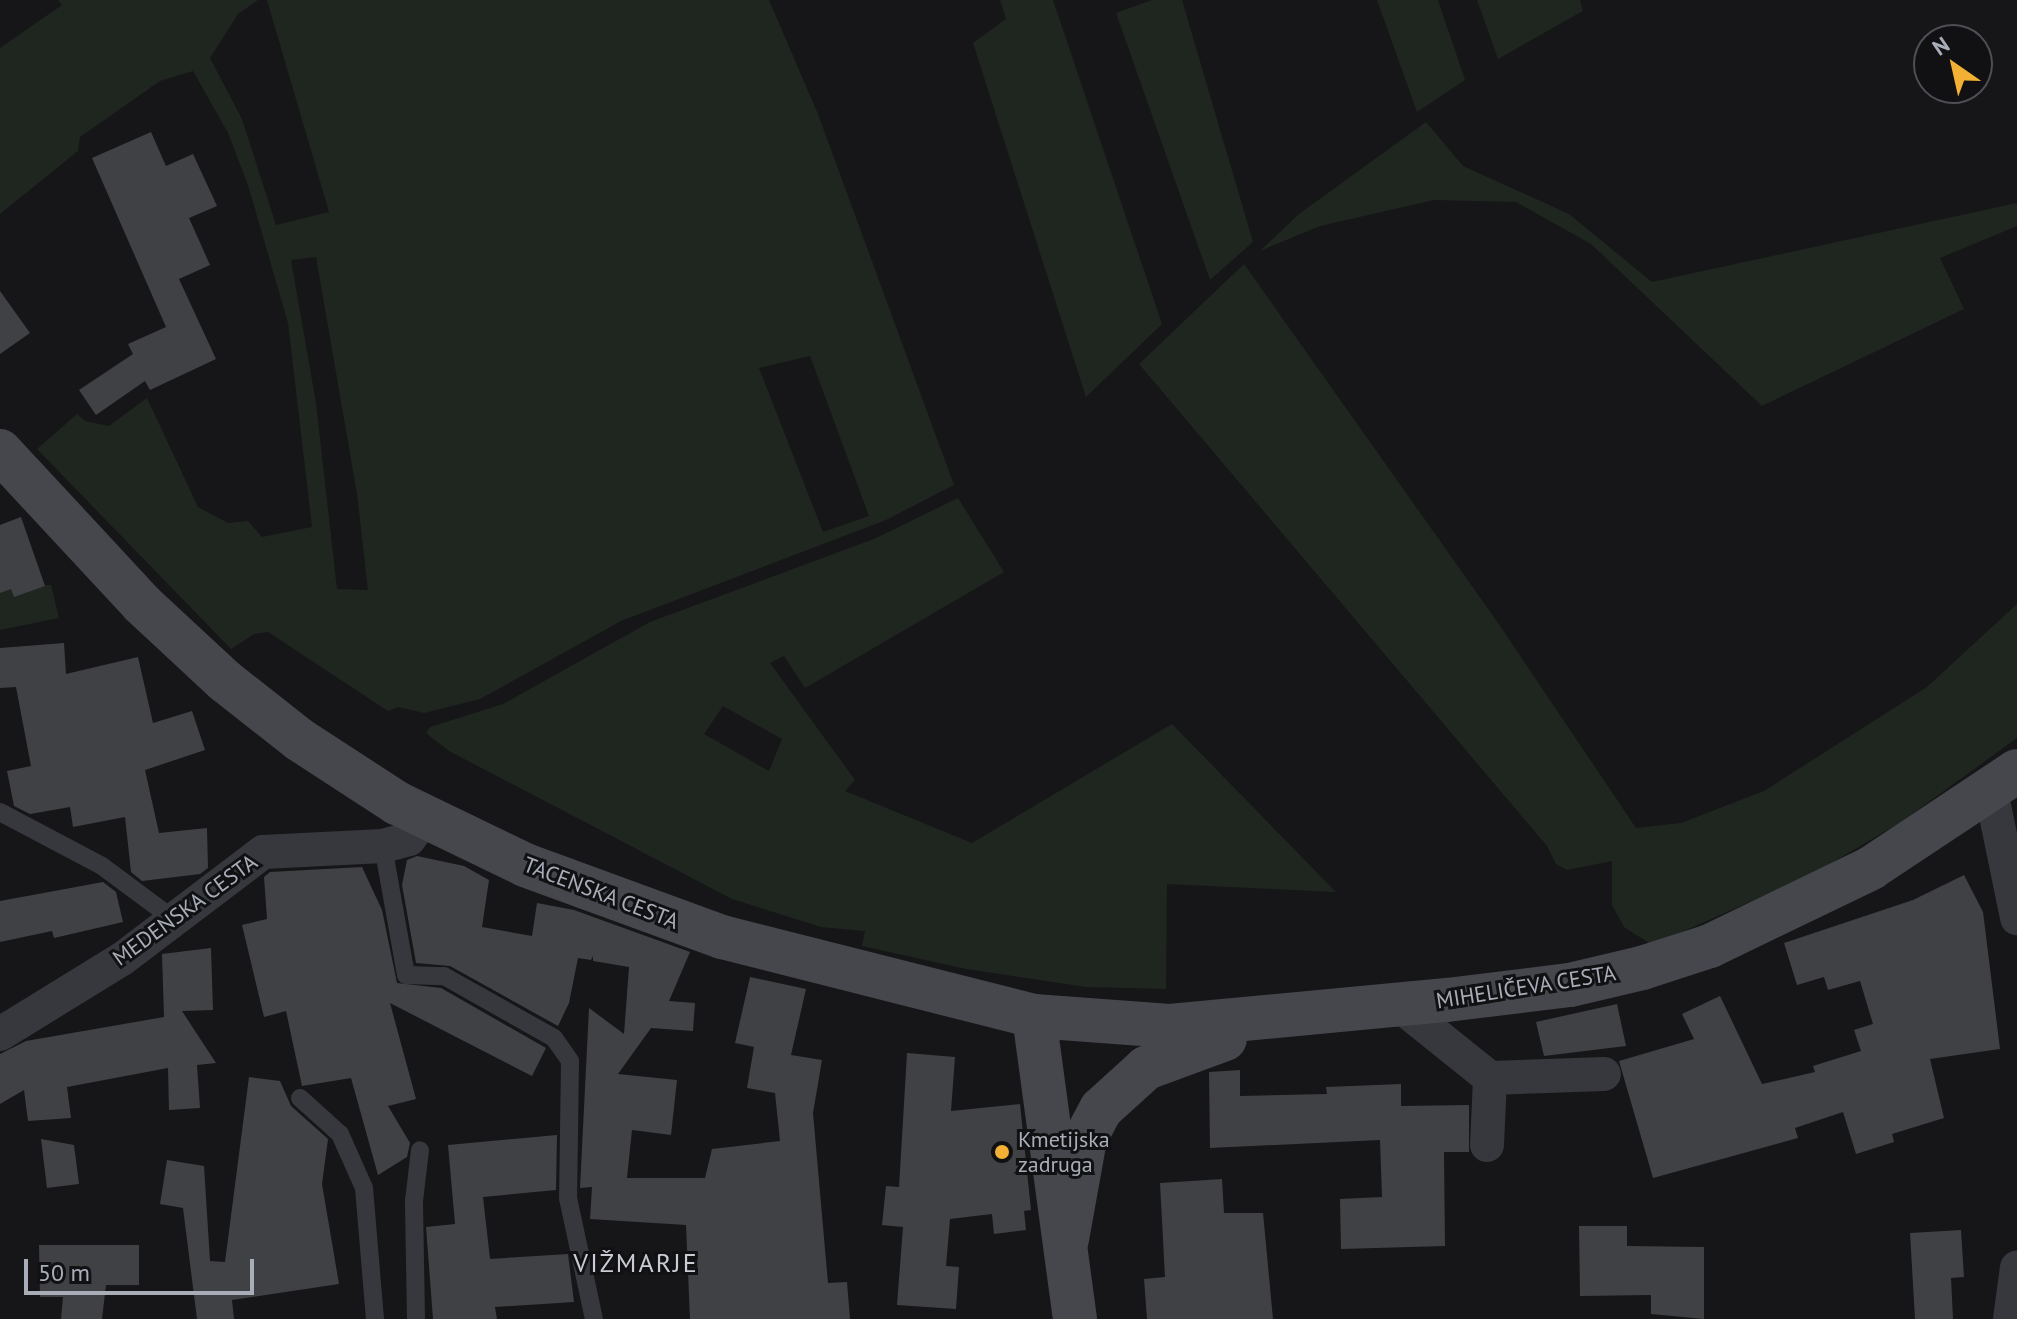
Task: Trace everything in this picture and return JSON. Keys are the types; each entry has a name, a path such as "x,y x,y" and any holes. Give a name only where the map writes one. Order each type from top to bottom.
{"main road":[{"name":"TACENSKA CESTA","path":"0,451 142,604 225,681 331,763 425,818 525,865 722,937 1034,1016"},
{"name":"MIHELIČEVA CESTA","path":"1034,1016 1170,1026 1399,1005 1570,985 1710,946 1871,868 2004,781"},
{"path":"1067,1239 1085,1139 1101,1109 1120,1088 1173,1054 1330,1011"},
{"path":"1034,1016 1067,1239 1075,1319"}],"street":[{"path":"2004,781 2017,918"},
{"name":"MEDENSKA CESTA","path":"0,1034 176,921 263,852 383,846 409,839 425,818"},
{"path":"1399,1005 1490,1078 1604,1074"},
{"path":"1487,1145 1490,1078"},
{"path":"2010,1319 2017,1267"}],"lane":[{"path":"0,812 102,866 176,921"},
{"path":"383,846 406,975 444,976 554,1038 570,1061 568,1198 594,1319"},
{"path":"300,1098 340,1134 364,1188 375,1319"},
{"path":"416,1319 414,1201 420,1150"}],"shaded area":[{"path":"58,0 258,0 238,14 210,58 242,119 276,225 329,212 267,0 769,0 818,114 954,485 886,520 621,621 480,699 424,713 398,707 388,711 268,632 254,634 231,649 37,449 77,414 85,421 109,426 147,398 198,507 228,523 248,521 262,537 312,527 288,323 248,185 228,133 193,71 160,81 80,137 78,151 0,214 0,48 62,5","holes":["316,257 357,494 368,590 337,589 316,403 291,260","810,356 869,516 823,532 759,368"]},
{"path":"1000,0 1053,0 1162,324 1086,397 973,43 1006,19"},
{"path":"1152,0 1182,0 1253,242 1210,280 1116,13"},
{"path":"1377,0 1438,0 1465,80 1417,112"},
{"path":"1477,0 1580,0 1583,11 1498,59"},
{"path":"1426,122 1463,166 1569,214 1652,282 2017,203 2017,226 1940,258 1964,309 1762,406 1591,244 1516,202 1434,200 1320,226 1260,251 1299,214"},
{"path":"1244,264 1496,620 1636,828 1681,823 1764,791 1927,687 2017,604 2017,738 1901,822 1811,875 1652,945 1624,927 1612,905 1612,861 1567,870 1556,864 1547,846 1139,364"},
{"path":"958,498 1004,572 805,688 784,656 770,663 855,780 845,791 972,843 1172,724 1336,892 1167,884 1166,989 1086,987 966,969 862,946 865,931 821,927 732,899 449,751 426,733 430,727 503,704 650,622 874,539","holes":["723,706 782,739 769,771 704,734"]},
{"path":"0,585 51,585 59,618 0,630"}],"building":[{"path":"151,132 166,166 193,154 217,206 189,218 210,265 179,279 216,359 150,390 145,381 96,415 79,390 133,354 128,344 166,327 92,158"},
{"path":"0,291 30,333 0,354"},
{"path":"21,517 45,586 14,597 11,589 0,593 0,525"},
{"path":"64,643 66,674 138,657 153,723 192,711 205,750 145,770 159,833 207,828 208,868 200,874 142,881 131,872 125,817 73,827 70,807 30,814 14,806 7,771 31,766 16,687 0,688 0,648"},
{"path":"417,856 464,866 489,880 482,927 532,936 537,903 574,910 690,952 669,1001 695,1003 693,1031 651,1028 618,1074 677,1080 671,1135 632,1130 627,1178 705,1178 712,1149 780,1141 775,1093 747,1088 754,1047 735,1043 750,977 806,989 791,1055 822,1060 813,1113 828,1283 847,1282 850,1319 690,1319 686,1225 590,1219 592,1187 580,1188 589,1008 624,1034 629,967 593,961 593,956 591,960 578,958 569,1003 558,1026 450,966 416,963 402,885 407,860"},
{"path":"362,867 382,910 397,983 441,988 546,1048 532,1076 390,1003 416,1099 388,1106 410,1143 407,1157 378,1175 351,1078 302,1086 286,1011 264,1017 242,925 267,919 264,877 270,872"},
{"path":"1964,875 1983,912 2000,1049 1930,1059 1944,1118 1892,1134 1894,1142 1856,1154 1843,1112 1795,1128 1798,1138 1653,1178 1619,1061 1694,1039 1682,1014 1720,996 1762,1084 1815,1072 1813,1066 1861,1051 1854,1030 1873,1024 1860,981 1828,990 1824,977 1797,985 1784,943 1913,900"},
{"path":"103,882 116,892 123,922 54,938 52,931 0,942 0,901"},
{"path":"211,948 213,1010 182,1011 216,1063 197,1065 200,1108 169,1110 168,1068 67,1087 71,1118 28,1121 24,1090 0,1104 0,1054 26,1041 164,1017 162,954"},
{"path":"1617,1004 1626,1046 1544,1056 1536,1022"},
{"path":"907,1053 955,1057 951,1111 1020,1104 1031,1210 1024,1211 1026,1230 994,1234 992,1214 950,1219 946,1266 959,1267 956,1309 897,1305 903,1227 882,1225 886,1186 899,1187"},
{"path":"1240,1070 1240,1096 1327,1094 1326,1087 1401,1084 1401,1106 1469,1105 1469,1152 1444,1152 1445,1246 1341,1249 1340,1199 1382,1197 1380,1140 1210,1148 1209,1072"},
{"path":"249,1077 280,1081 291,1106 328,1139 322,1184 339,1284 232,1300 234,1319 197,1319 183,1208 160,1204 167,1160 204,1166 210,1261 225,1262"},
{"path":"557,1135 556,1190 483,1197 490,1259 568,1254 574,1302 495,1307 497,1319 433,1319 426,1227 455,1224 448,1145"},
{"path":"41,1139 74,1145 79,1184 47,1188"},
{"path":"1222,1179 1224,1213 1263,1213 1273,1319 1147,1319 1144,1279 1165,1277 1160,1183"},
{"path":"1579,1226 1627,1226 1627,1246 1704,1247 1704,1319 1651,1314 1651,1295 1580,1296"},
{"path":"1961,1230 1964,1277 1951,1278 1953,1319 1915,1319 1910,1233"},
{"path":"39,1245 139,1245 139,1285 106,1285 102,1319 61,1319 63,1297 40,1297"}],"place":[{"name":"Kmetijska zadruga","path":"1002,1152"}],"district":[{"name":"VIŽMARJE","path":"636,1263"}]}
